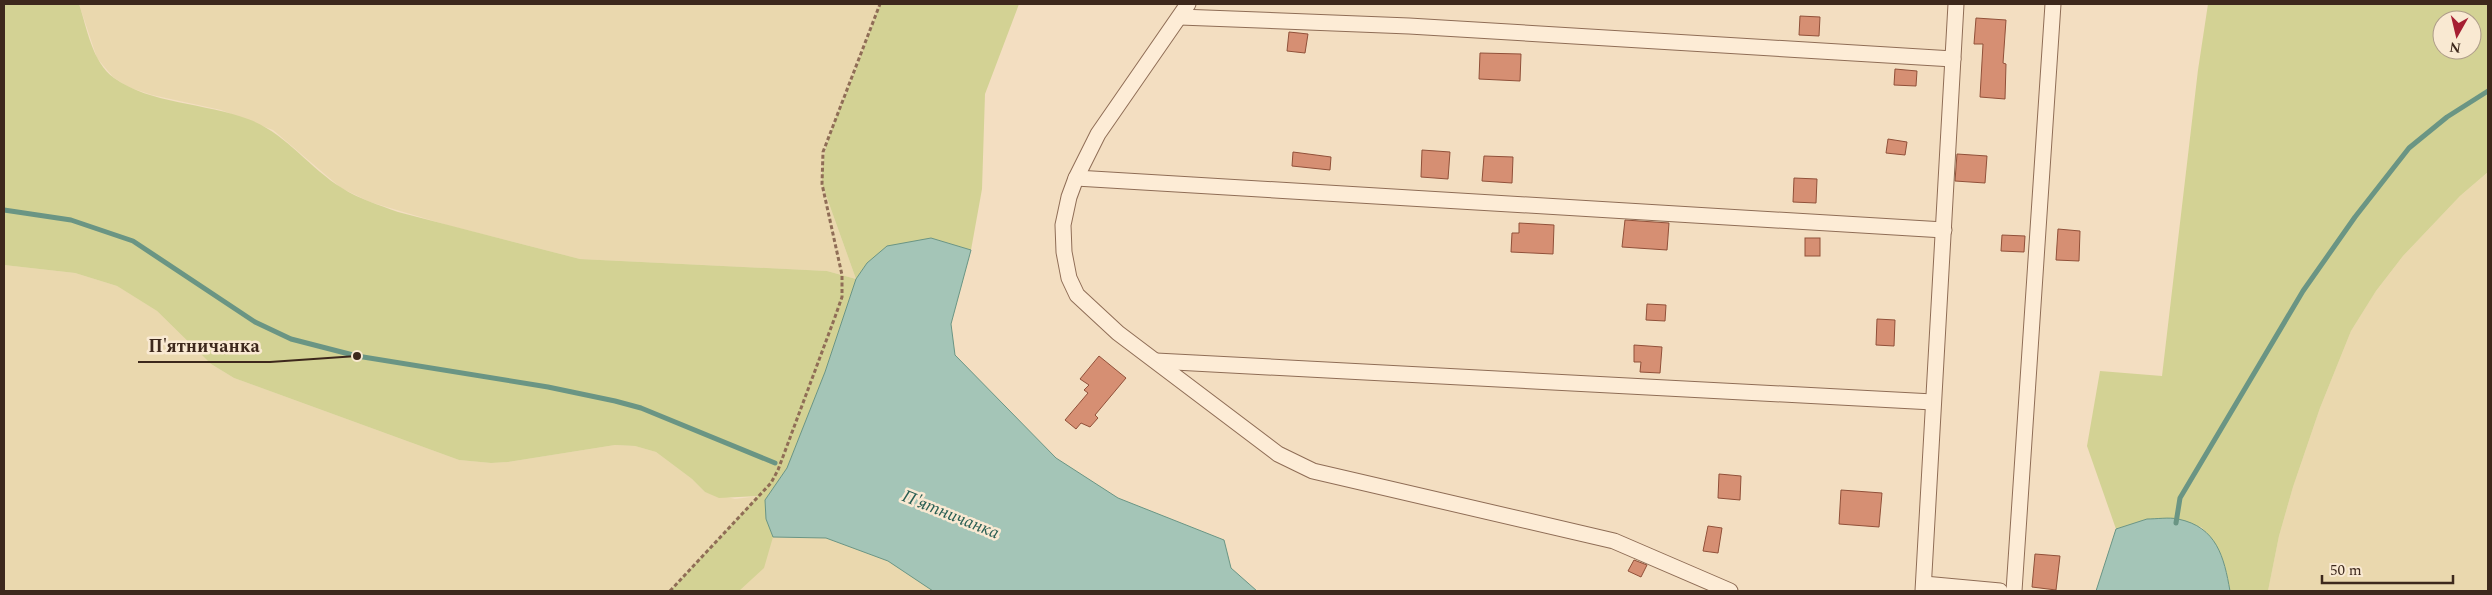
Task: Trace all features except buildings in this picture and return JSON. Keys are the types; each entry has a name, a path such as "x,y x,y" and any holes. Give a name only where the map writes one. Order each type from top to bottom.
{"street":[{"path":"1188,4 1098,134 1076,178 1069,197 1063,225 1064,252 1069,278 1078,294 1092,310 1118,333 1278,454 1313,471 1614,541 1730,591"},
{"path":"1956,4 1924,588 2000,591"},
{"path":"2014,591 2053,4"},
{"path":"1180,17 1409,26 1953,59"},
{"path":"1076,178 1944,230"},
{"path":"1156,361 1933,402"}],"path":[{"path":"670,591 775,477 835,317 842,297 842,275 822,184 823,152 880,4"}],"shaded area":[{"path":"4,4 79,4 95,54 100,63 114,78 128,87 144,93 232,114 262,125 285,141 342,188 362,199 398,212 580,259 827,271 856,279 825,372 787,468 765,500 766,515 773,537 764,568 739,591 670,591 758,496 719,498 705,492 692,479 656,452 635,446 615,445 508,462 491,463 459,460 234,378 211,364 157,311 117,286 75,273 4,265"},
{"path":"79,4 880,4 870,35 829,133 821,169 822,184 856,279 827,271 580,259 447,225 370,202 341,188 273,130 221,110 152,95 128,87 113,77 97,58"},
{"path":"880,4 1019,4 985,94 982,189 971,250 931,238 867,263 856,279 822,184 822,171 829,136"},
{"path":"2208,4 2488,4 2488,172 2460,196 2403,256 2376,291 2351,331 2320,408 2293,487 2279,536 2268,591 2230,591 2222,556 2214,542 2201,527 2147,519 2116,529 2087,446 2100,371 2162,376 2198,70"},
{"path":"2488,172 2488,591 2268,591 2279,536 2293,487 2320,408 2351,331 2376,291 2403,256 2460,196"},
{"path":"4,265 75,273 117,286 157,311 211,364 234,378 459,460 491,463 508,462 615,445 635,446 656,452 692,479 705,492 735,499 759,496 774,537 826,538 888,561 933,591 4,591"}],"water":[{"path":"931,238 971,250 951,324 955,355 1056,458 1118,498 1224,540 1231,568 1257,591 933,591 888,561 826,538 773,537 766,519 765,500 787,468 825,372 856,279 867,263 887,246"},
{"path":"2147,519 2178,519 2202,529 2210,536 2221,555 2230,591 2096,591 2116,529"}],"waterway":[{"path":"2176,523 2180,498 2303,291 2355,217 2409,148 2447,117 2488,91"},
{"name":"П'ятничанка","path":"4,210 71,220 133,241 255,322 291,339 357,356 548,387 615,401 641,408 775,463"}],"place":[{"name":"П'ятничанка","path":"357,356"}]}
